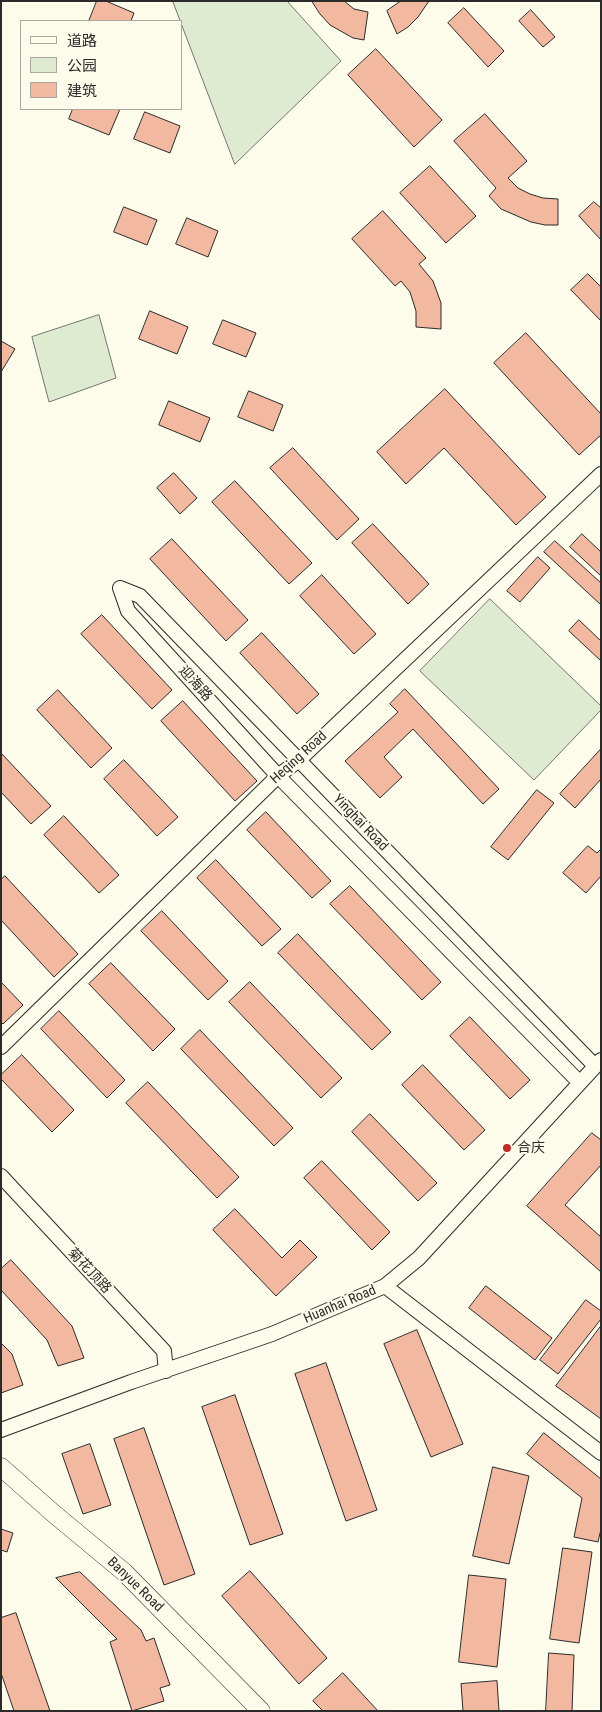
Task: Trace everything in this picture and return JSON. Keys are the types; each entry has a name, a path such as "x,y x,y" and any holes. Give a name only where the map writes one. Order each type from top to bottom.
{"main road":[{"name":"Banyue Road","path":"1,1467 52,1513 124,1572 261,1711"}],"street":[{"name":"Heqing Road","path":"1,1047 278,776 299,760 601,474"},
{"name":"Yinghai Road","path":"580,1083 278,776 128,611 120,588 140,596 598,1063"},
{"name":"Huanhai Road","path":"1,1430 272,1334 385,1286 419,1258 598,1063"},
{"name":"菊花顶路","path":"1,1176 164,1352 166,1371"},
{"path":"385,1286 601,1453"}],"green space":[{"path":"173,1 287,1 341,61 235,164 182,25 182,20 180,20"},
{"path":"99,315 116,378 49,402 32,337"},
{"path":"490,599 601,706 601,710 534,780 420,671"}],"building":[{"path":"97,1 106,1 134,13 131,20 89,20"},
{"path":"312,1 344,1 354,9 368,12 364,40 353,38 330,25"},
{"path":"401,1 429,1 418,17 397,34 387,11"},
{"path":"464,8 504,51 488,67 448,23"},
{"path":"531,10 555,37 543,47 519,21"},
{"path":"376,49 442,120 414,147 348,75"},
{"path":"73,110 120,110 109,135 69,119"},
{"path":"145,112 180,126 170,153 134,139"},
{"path":"485,114 527,161 508,178 518,188 530,194 543,198 558,199 558,225 531,222 501,209 489,196 496,188 454,141"},
{"path":"430,166 476,216 446,243 400,193"},
{"path":"594,202 601,208 601,240 579,216"},
{"path":"124,207 157,220 147,245 114,232"},
{"path":"383,211 426,258 419,264 433,281 441,303 441,329 416,327 416,311 410,292 401,281 395,286 352,239"},
{"path":"187,218 218,231 208,257 176,244"},
{"path":"588,274 601,287 601,321 571,290"},
{"path":"150,311 188,327 177,354 139,339"},
{"path":"223,320 256,333 246,357 213,344"},
{"path":"526,333 601,414 601,435 579,455 494,363"},
{"path":"1,341 15,349 1,372"},
{"path":"445,389 546,497 516,525 444,448 406,484 377,452"},
{"path":"249,391 283,405 273,431 238,417"},
{"path":"169,401 210,418 200,442 159,425"},
{"path":"293,448 359,519 337,540 270,468"},
{"path":"174,473 197,498 180,514 157,488"},
{"path":"235,481 312,563 289,584 212,502"},
{"path":"373,524 429,584 408,604 352,543"},
{"path":"582,534 601,552 601,576 570,547"},
{"path":"172,539 248,620 226,641 150,559"},
{"path":"555,541 601,583 601,605 544,552"},
{"path":"538,557 550,568 520,602 507,591"},
{"path":"322,575 376,634 354,654 300,596"},
{"path":"102,615 172,690 152,709 81,634"},
{"path":"579,620 601,641 601,661 569,631"},
{"path":"262,633 319,694 297,714 240,653"},
{"path":"405,689 499,789 483,804 413,729 384,757 402,777 380,798 345,761 398,712 390,704"},
{"path":"58,690 112,748 91,768 37,710"},
{"path":"183,701 257,781 235,801 161,721"},
{"path":"601,749 601,779 575,808 560,794"},
{"path":"1,753 51,806 31,824 1,792"},
{"path":"124,760 178,817 157,836 104,779"},
{"path":"537,790 554,803 508,860 491,847"},
{"path":"266,812 331,881 312,898 247,830"},
{"path":"64,816 119,875 99,893 44,835"},
{"path":"588,846 597,853 601,849 601,876 586,893 563,873"},
{"path":"216,860 281,929 262,946 197,878"},
{"path":"5,876 78,954 54,977 1,920 1,880"},
{"path":"350,886 441,982 422,1000 330,904"},
{"path":"162,911 228,981 208,1000 141,931"},
{"path":"298,934 391,1032 372,1050 278,953"},
{"path":"111,963 175,1029 153,1051 89,984"},
{"path":"1,982 23,1005 3,1024 1,1022"},
{"path":"250,982 342,1078 321,1098 229,1002"},
{"path":"59,1011 125,1080 107,1098 41,1029"},
{"path":"470,1017 530,1080 510,1099 450,1036"},
{"path":"200,1030 293,1128 274,1146 181,1049"},
{"path":"22,1055 74,1110 52,1132 1,1079 1,1075"},
{"path":"423,1065 485,1130 464,1150 402,1085"},
{"path":"148,1082 239,1177 217,1198 126,1103"},
{"path":"370,1114 437,1183 418,1201 352,1132"},
{"path":"592,1133 601,1140 601,1165 565,1205 601,1237 601,1272 527,1206"},
{"path":"322,1161 390,1232 372,1250 304,1178"},
{"path":"235,1209 282,1258 300,1240 317,1257 276,1296 213,1230"},
{"path":"11,1260 72,1326 84,1358 58,1366 47,1340 1,1290 1,1269"},
{"path":"486,1286 552,1338 535,1360 469,1308"},
{"path":"586,1300 601,1311 601,1319 558,1374 540,1360"},
{"path":"601,1326 601,1419 556,1386"},
{"path":"417,1330 463,1444 431,1457 384,1344"},
{"path":"1,1343 12,1354 23,1385 1,1393"},
{"path":"326,1363 377,1510 346,1521 295,1374"},
{"path":"235,1395 283,1534 250,1545 202,1407"},
{"path":"144,1428 195,1574 164,1585 114,1439"},
{"path":"544,1433 601,1479 601,1529 598,1542 574,1537 582,1498 527,1454"},
{"path":"90,1444 111,1505 83,1514 62,1454"},
{"path":"493,1467 529,1476 509,1564 473,1556"},
{"path":"1,1529 13,1533 7,1552 1,1550"},
{"path":"563,1548 592,1552 579,1643 550,1639"},
{"path":"250,1571 327,1658 299,1684 222,1596"},
{"path":"80,1572 141,1630 146,1641 154,1638 170,1685 160,1688 164,1701 132,1711 110,1642 117,1639 56,1578"},
{"path":"469,1575 506,1579 497,1667 459,1662"},
{"path":"16,1613 50,1711 14,1711 1,1673 1,1618"},
{"path":"549,1653 574,1655 572,1711 546,1711"},
{"path":"343,1673 378,1711 323,1711 313,1701"},
{"path":"497,1681 499,1711 463,1711 461,1684"}],"place":[{"name":"合庆","path":"507,1148"}]}
